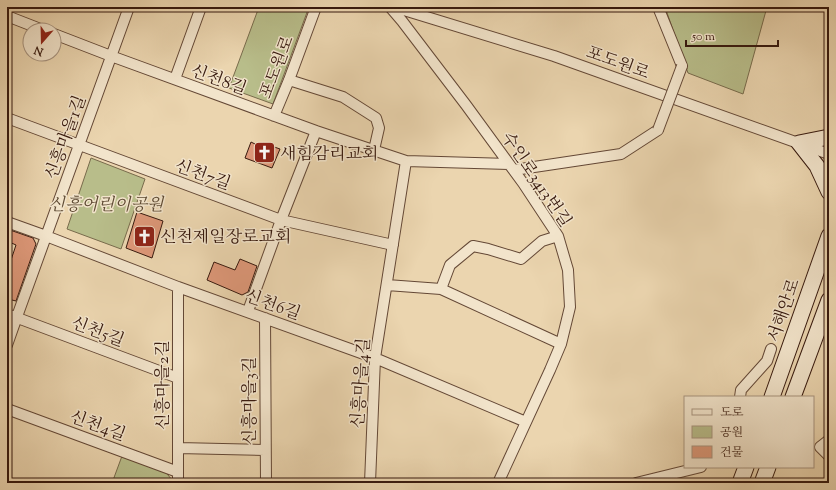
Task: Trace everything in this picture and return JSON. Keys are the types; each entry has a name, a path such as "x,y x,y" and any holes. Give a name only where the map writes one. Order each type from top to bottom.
{"main road":[{"path":"829,137 799,143 817,166 829,192"},
{"name":"서해안로","path":"772,396 829,236"},
{"path":"793,396 829,300"},
{"path":"740,483 746,468"},
{"path":"762,483 768,468"}],"street":[{"name":"신흥마을1길","path":"7,345 12,316 46,236 129,7"},
{"path":"175,79 201,7"},
{"name":"포도원로","path":"274,116 316,7"},
{"name":"수인로3413번길","path":"390,7 407,27 511,167 558,236 568,270 570,307 561,344 498,483"},
{"name":"포도원로","path":"394,7 554,56 829,154"},
{"name":"신천8길","path":"62,37 274,116 406,161 511,167 621,154 658,130 682,66 658,7"},
{"path":"7,16 22,22"},
{"path":"288,80 342,97 376,118 379,128 374,150"},
{"name":"신천7길","path":"7,118 281,220 393,245"},
{"path":"248,311 281,220 316,131"},
{"name":"신흥마을4길","path":"370,483 375,358 406,161"},
{"name":"신천6길","path":"7,222 178,287 375,358 526,422"},
{"path":"441,289 450,265 473,246 521,259 542,241 558,236"},
{"path":"387,285 441,289 561,344"},
{"name":"신흥마을2길","path":"178,287 178,483"},
{"name":"신천5길","path":"12,316 178,378"},
{"name":"신흥마을3길","path":"265,318 266,483"},
{"path":"740,396 741,390 767,361 771,349"},
{"name":"신천4길","path":"7,409 178,472"},
{"path":"829,440 820,447 829,456"},
{"path":"178,448 265,450"},
{"path":"636,483 697,468"}],"green space":[{"path":"259,7 309,7 273,104 229,88"},
{"path":"665,7 767,7 743,94 688,73"},
{"name":"신흥어린이공원","path":"91,158 145,179 121,249 67,229"},
{"path":"122,456 164,470 172,480 172,483 112,483"}],"building":[{"path":"251,142 261,147 263,143 280,149 272,168 245,158"},
{"path":"137,212 163,221 152,258 126,248"},
{"path":"10,230 33,238 36,244 16,301 8,299 7,288 7,272 16,245 7,241"},
{"path":"240,259 257,266 248,292 242,295 207,280 214,262 235,270"}],"place":[{"name":"새힘감리교회","path":"264,153"},
{"name":"신천제일장로교회","path":"145,236"}]}
